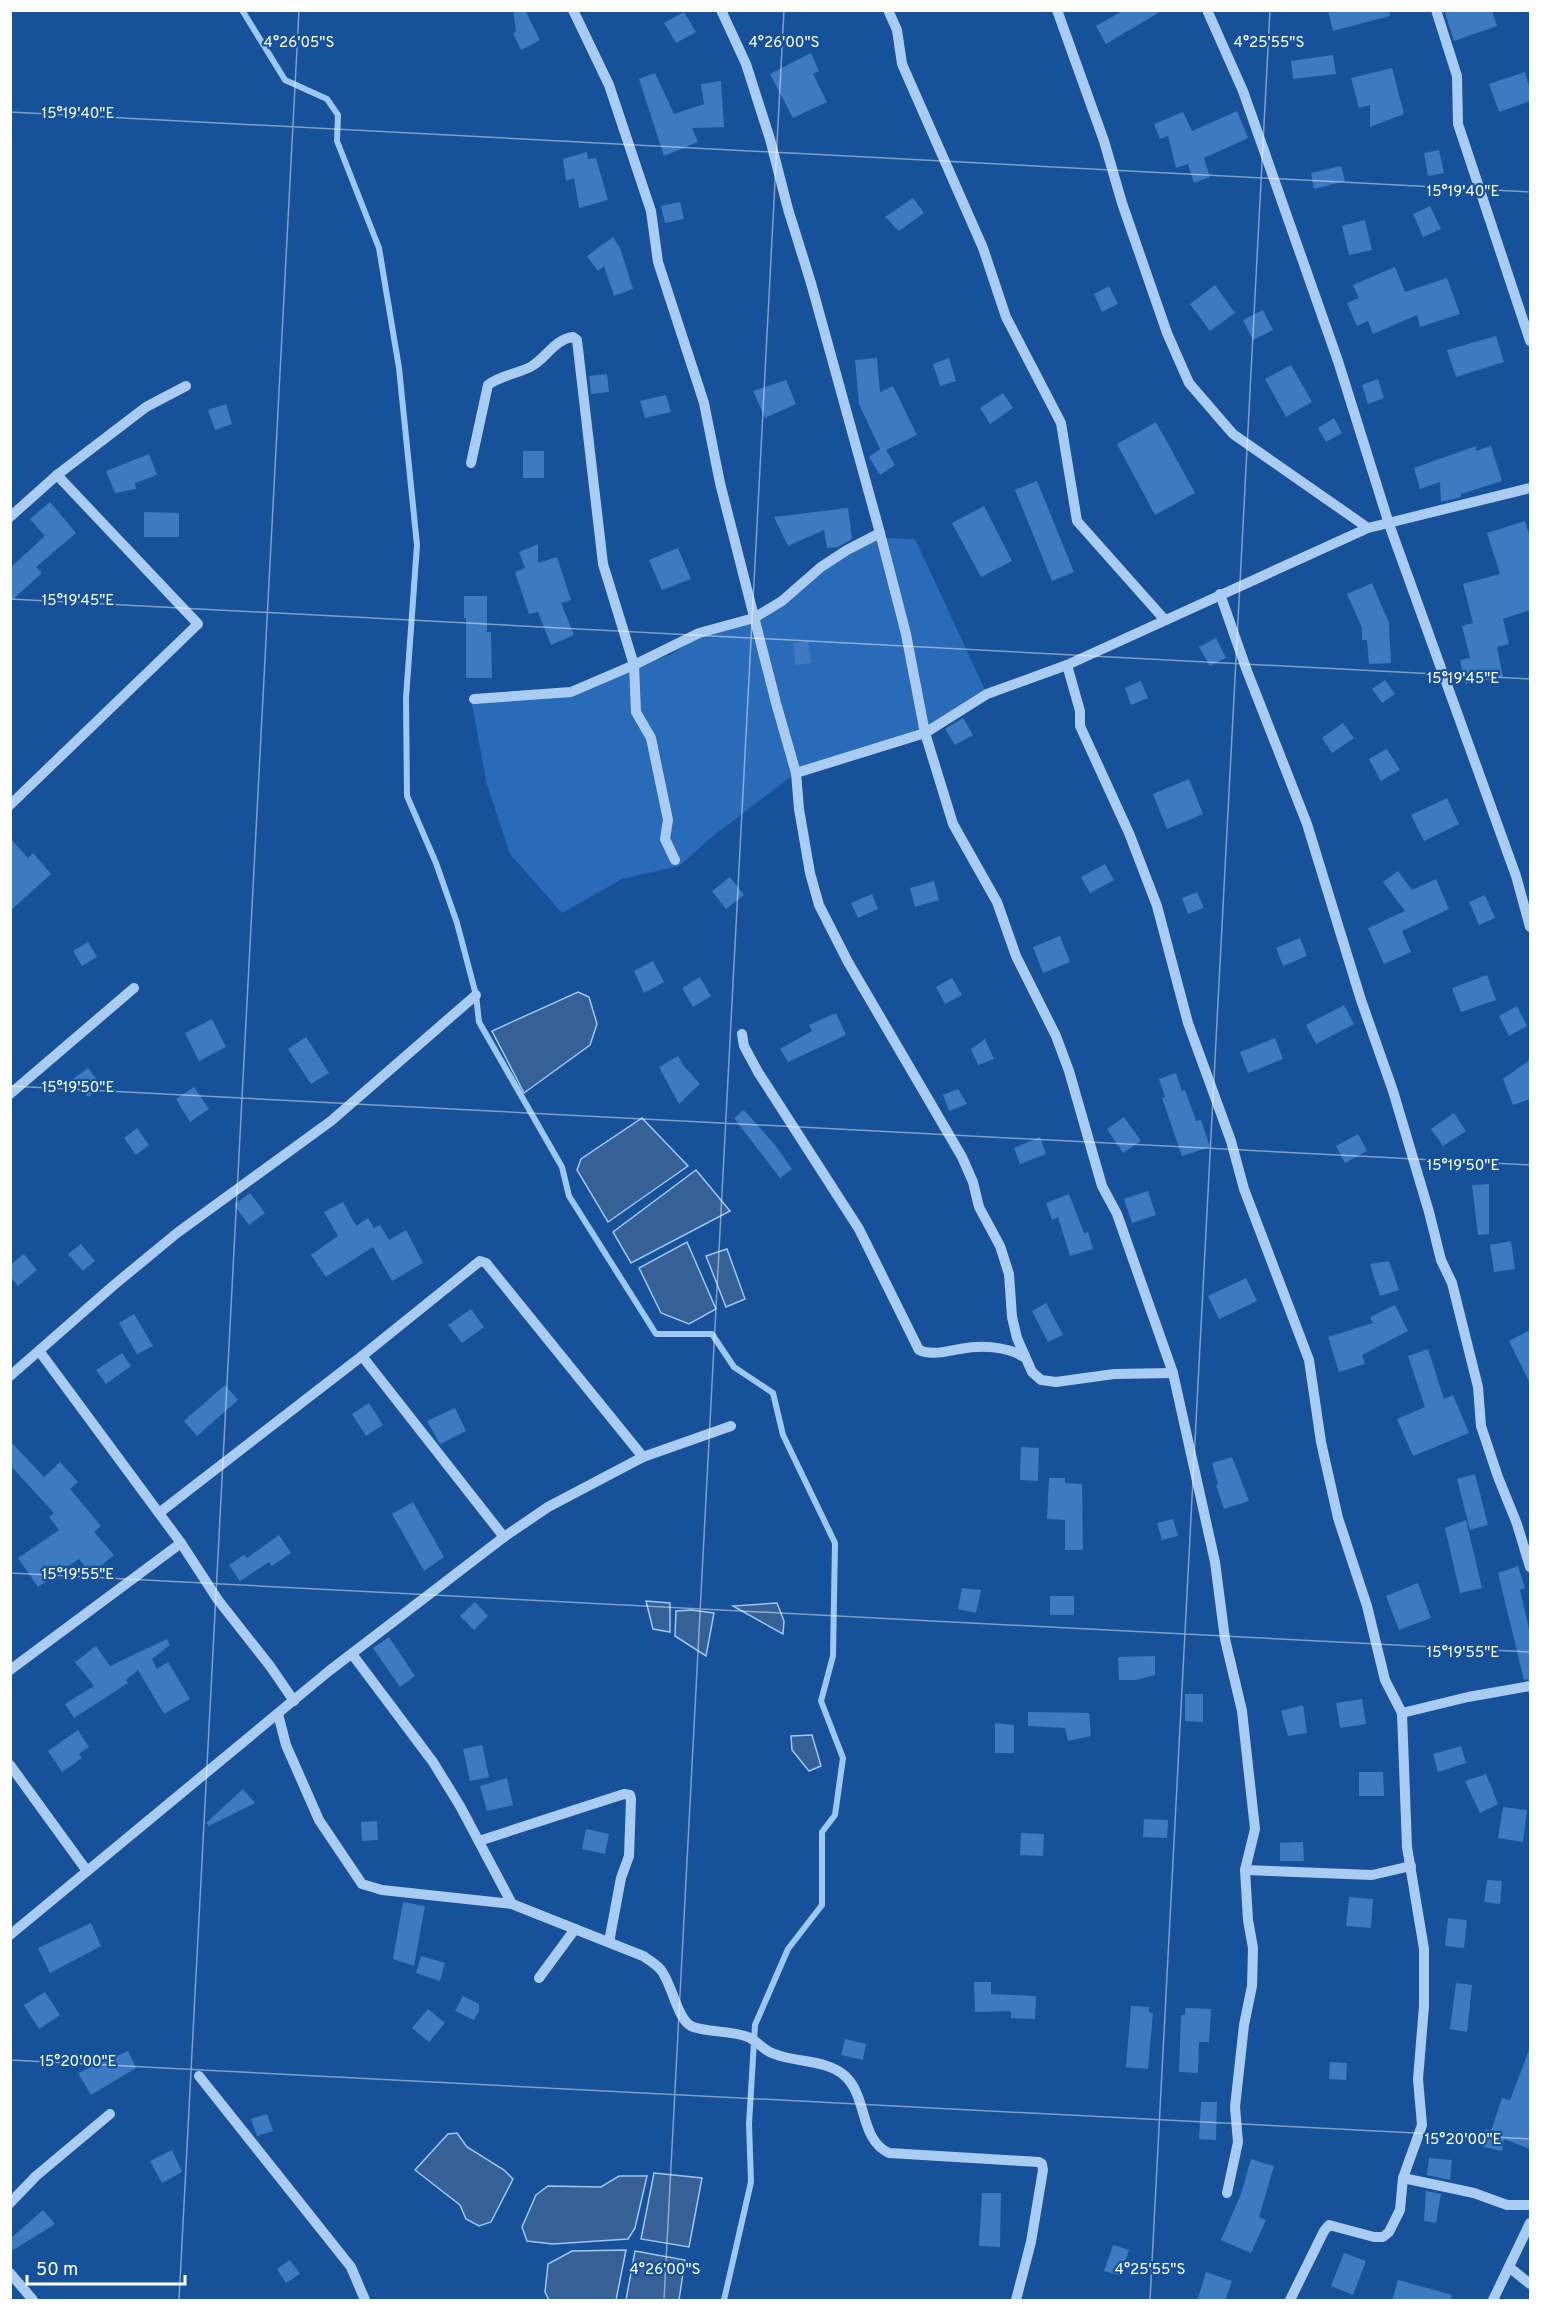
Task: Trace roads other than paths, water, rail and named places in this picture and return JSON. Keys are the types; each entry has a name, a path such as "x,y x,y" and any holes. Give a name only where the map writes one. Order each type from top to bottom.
{"street":[{"path":"573,10 609,85 651,211 658,262 704,403 720,483 796,773 799,809 810,873 819,905 848,962 962,1156 973,1182 979,1207 1000,1246 1009,1274 1012,1317 1024,1357 1032,1372 1041,1380 1056,1382 1114,1374 1173,1373"},
{"path":"722,10 746,64 811,283 906,634 924,732 953,824 997,902 1016,956 1056,1036 1069,1071 1102,1186 1117,1214 1173,1373 1215,1562 1225,1639 1242,1711 1255,1829 1245,1870 1248,1920 1253,1948 1252,1986 1244,2025 1235,2107 1238,2142 1227,2193"},
{"path":"888,10 897,30 902,64 983,248 1006,317 1061,423 1077,521 1164,619"},
{"path":"1058,10 1167,333 1189,382 1233,434 1368,528"},
{"path":"1207,10 1243,91 1338,361 1389,524 1516,876 1530,927"},
{"path":"1436,10 1457,76 1458,124 1530,341"},
{"path":"471,463 488,385 495,380 532,366 562,340 573,337 577,340 603,564 634,665 636,712 651,738 668,820 665,840 675,860"},
{"path":"10,517 57,475 146,407 186,386"},
{"path":"10,805 198,624 57,475"},
{"path":"796,773 924,732 987,694 1067,665 1368,528 1530,488"},
{"path":"474,699 571,692 634,665 699,633 754,618 782,601 821,567 880,533"},
{"path":"1220,594 1247,671 1307,824 1361,1000 1393,1091 1441,1260 1452,1283 1478,1387 1481,1426 1517,1524 1530,1567"},
{"path":"1067,665 1080,711 1080,726 1130,833 1158,906 1191,1032 1232,1140 1244,1189 1309,1360 1321,1443 1338,1518 1367,1606 1385,1680 1402,1713 1407,1847 1424,1949 1424,2006 1418,2079 1422,2125 1403,2178 1400,2210 1389,2232 1383,2236 1374,2237 1329,2225 1290,2301"},
{"path":"10,1094 134,988"},
{"path":"10,1376 168,1240 331,1121 476,995"},
{"path":"742,1034 744,1046 758,1072 859,1229 919,1350 931,1354 963,1348 993,1347 1015,1351 1024,1357"},
{"path":"159,1513 362,1356 477,1262 484,1261 644,1457"},
{"path":"39,1352 181,1543 218,1600 270,1666 294,1701"},
{"path":"362,1356 504,1537"},
{"path":"10,1935 352,1654 504,1537 548,1507 644,1457 731,1426"},
{"path":"10,1670 181,1543"},
{"path":"352,1654 433,1762 512,1904"},
{"path":"1402,1713 1468,1697 1530,1686"},
{"path":"278,1714 286,1745 318,1820 362,1884 382,1890 512,1904 643,1956 660,1969 672,1990 683,2018 692,2026 746,2036 762,2045 769,2053 832,2068 843,2074 852,2082 869,2131 878,2148 889,2153 971,2157 1042,2164 1043,2170 1030,2242 1016,2301"},
{"path":"10,1765 87,1871"},
{"path":"479,1841 624,1794 630,1795 632,1799 629,1856 621,1878 609,1942"},
{"path":"1245,1870 1372,1875 1411,1866"},
{"path":"539,1978 575,1929"},
{"path":"199,2076 351,2267 365,2301"},
{"path":"10,2203 36,2176 110,2114"},
{"path":"1403,2178 1473,2193 1507,2205 1530,2205"},
{"path":"1493,2301 1530,2223"},
{"path":"1509,2267 1530,2284"},
{"path":"12,2277 33,2301"}],"waterway":[{"path":"242,10 285,80 327,99 338,115 337,141 379,248 399,368 417,545 406,698 407,796 436,863 457,923 476,995 479,1022 562,1167 569,1196 656,1334 712,1334 734,1367 773,1393 783,1435 835,1543 833,1656 821,1701 843,1758 835,1815 822,1832 822,1905 788,1949 755,2025 749,2124 751,2182 724,2300"}]}
